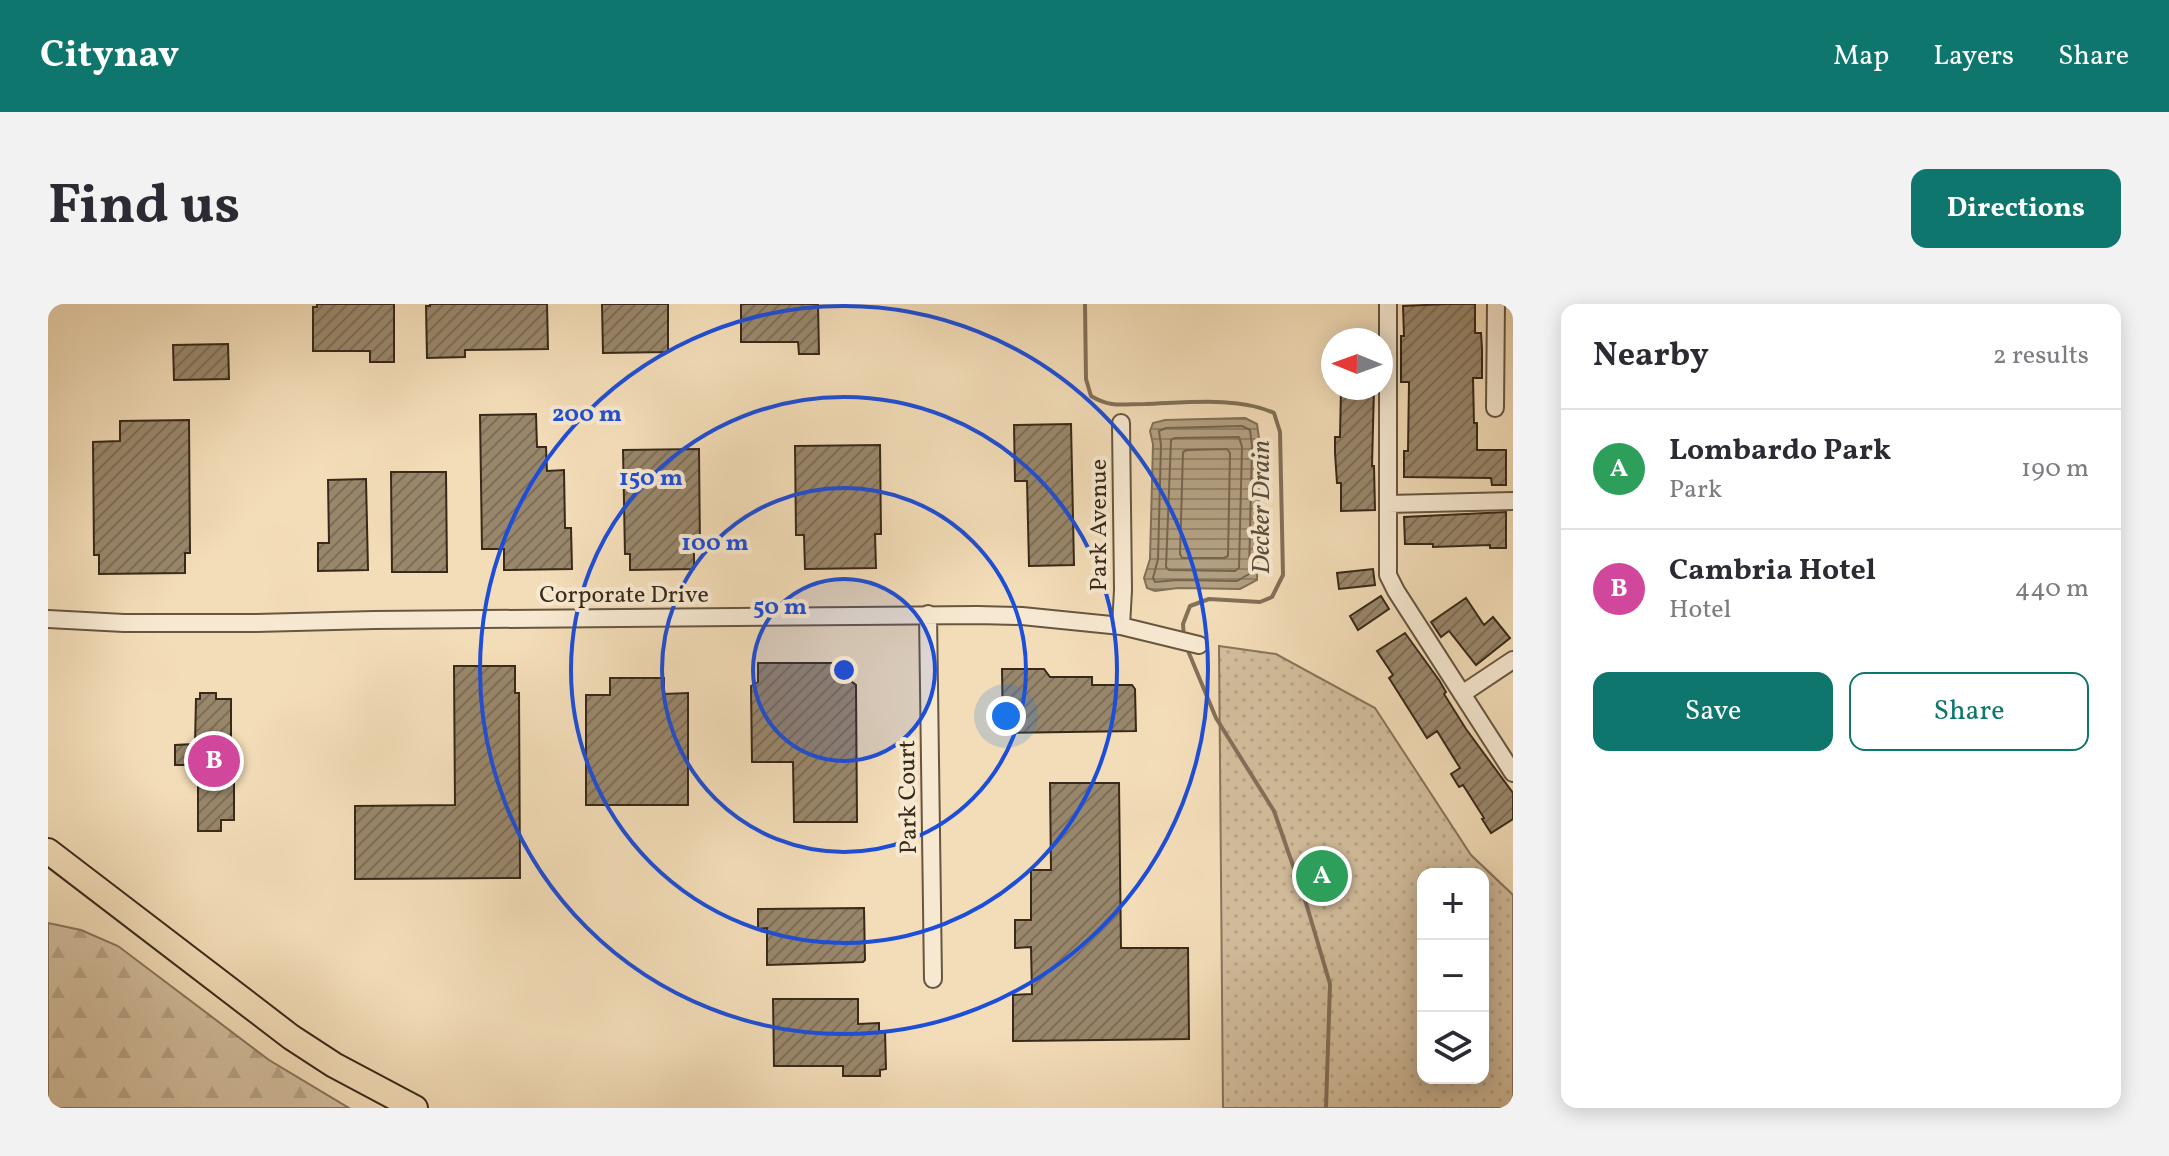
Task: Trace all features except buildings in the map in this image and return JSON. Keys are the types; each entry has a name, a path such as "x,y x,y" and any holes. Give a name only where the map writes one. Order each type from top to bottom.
{"highway":[{"path":"48,851 291,1037 334,1065 415,1108"}],"street":[{"path":"1388,304 1388,575 1513,773"},
{"path":"1495,408 1496,304"},
{"name":"Park Avenue","path":"1121,423 1121,626"},
{"path":"1388,504 1513,501"},
{"name":"Corporate Drive","path":"48,619 124,623 270,623 928,614 1022,616 1121,626 1199,645"},
{"name":"Park Court","path":"928,614 933,979"},
{"path":"1462,694 1513,660"}],"green space":[{"path":"1219,646 1276,654 1375,708 1471,855 1485,868 1417,868 1417,1084 1489,1084 1489,872 1513,895 1513,1108 1223,1108"},
{"path":"48,923 81,930 118,946 269,1060 349,1108 48,1108"}],"water":[{"path":"1245,418 1257,424 1260,445 1257,580 1240,589 1178,588 1155,591 1147,588 1144,578 1150,559 1153,444 1150,431 1153,423"}],"waterway":[{"name":"Decker Drain","path":"1085,304 1086,379 1091,396 1117,404 1244,404 1274,413 1280,432 1283,575 1272,597 1260,602 1209,599 1190,606 1183,624 1184,638"},
{"name":"Decker Drain","path":"1186,646 1216,718 1274,811 1306,903 1330,984 1326,1108"}],"place":[{"name":"Cambria Hotel","path":"214,761"},
{"name":"Lombardo Park","path":"1322,876"}]}
